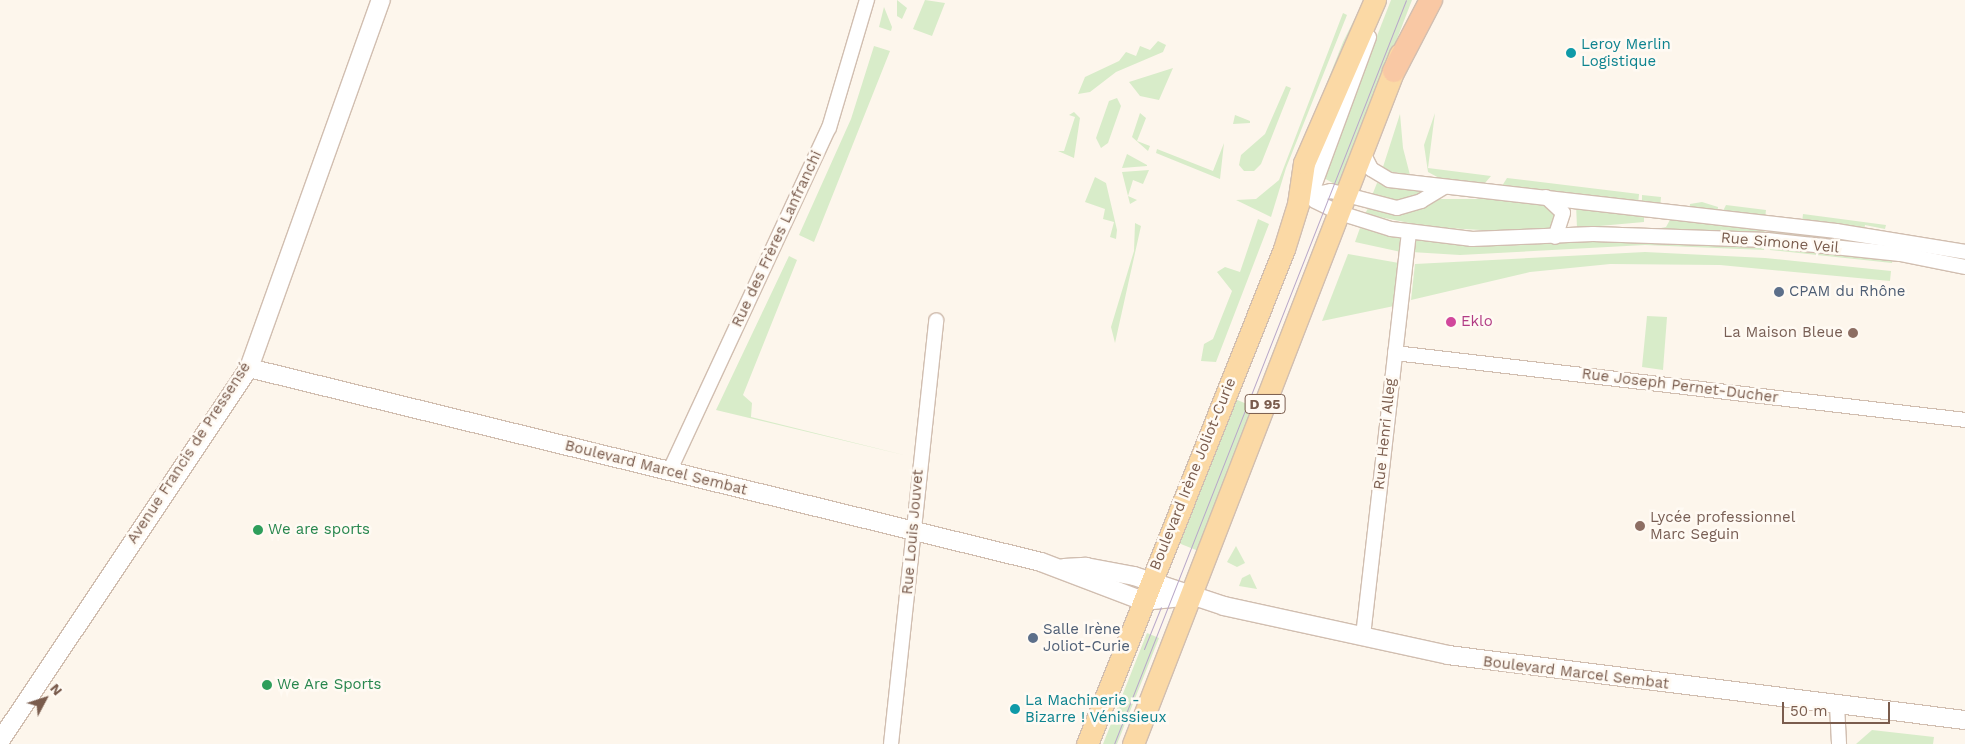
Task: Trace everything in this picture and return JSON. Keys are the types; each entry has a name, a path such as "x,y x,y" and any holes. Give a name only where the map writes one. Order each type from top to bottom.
{"highway":[{"path":"1394,71 1431,0"}],"main road":[{"name":"Boulevard Irène Joliot-Curie","path":"1087,744 1150,580 1305,198 1304,163 1375,0"},
{"name":"D 95","path":"1133,744 1363,153 1420,0"}],"street":[{"name":"Avenue Francis de Pressensé","path":"0,741 249,368 381,0"},
{"name":"Rue des Frères Lanfranchi","path":"669,472 829,128 868,0"},
{"name":"Boulevard Irène Joliot-Curie","path":"1305,198 1380,0"},
{"name":"Rue Simone Veil","path":"1363,153 1380,177 1444,187 1544,196 1666,213 1836,231 1965,252"},
{"path":"1305,198 1315,201 1397,208 1421,201 1444,187"},
{"path":"1544,196 1563,214 1555,236"},
{"path":"1305,198 1343,204"},
{"name":"Rue Simone Veil","path":"1343,204 1409,232 1472,238 1594,234 1767,240 1900,254 1965,266"},
{"name":"Rue Simone Veil","path":"1594,234 1659,225 1666,213"},
{"name":"Rue Henri Alleg","path":"1362,636 1409,232"},
{"name":"Rue Louis Jouvet","path":"890,744 936,320"},
{"name":"Rue Joseph Pernet-Ducher","path":"1395,353 1965,420"},
{"name":"Boulevard Marcel Sembat","path":"249,368 1064,568 1143,601 1192,596"},
{"name":"Boulevard Marcel Sembat","path":"1064,568 1086,567 1150,580 1192,596 1362,636 1510,665 1965,720"},
{"path":"1837,706 1839,744"}],"green space":[{"path":"897,0 907,8 902,19 897,16"},
{"path":"925,0 945,3 932,36 913,29"},
{"path":"1364,0 1311,123 1343,42"},
{"path":"1391,0 1412,0 1340,187 1322,177"},
{"path":"884,7 892,27 891,31 879,27"},
{"path":"1343,13 1347,15 1286,168 1271,217 1236,200 1256,199 1279,180"},
{"path":"1158,41 1166,45 1163,52 1116,72 1090,92 1078,94 1085,77 1119,61 1126,52 1136,56 1140,46 1150,50"},
{"path":"874,46 890,51 814,242 799,235 851,119"},
{"path":"1173,68 1159,100 1140,96 1129,82"},
{"path":"1286,86 1291,88 1261,164 1254,171 1244,171 1239,165 1241,155 1265,134"},
{"path":"1117,98 1121,106 1108,143 1101,148 1096,138 1109,101"},
{"path":"1074,112 1080,118 1074,158 1058,151 1064,151 1075,117 1069,115"},
{"path":"1140,113 1146,118 1137,141 1150,146 1148,151 1132,137"},
{"path":"1435,113 1428,168 1491,176 1485,183 1441,179 1428,172 1424,145"},
{"path":"1400,114 1403,148 1410,175 1382,170"},
{"path":"1235,115 1250,121 1250,123 1233,124"},
{"path":"1224,143 1220,179 1156,153 1157,149 1213,171"},
{"path":"1127,154 1147,165 1147,166 1122,168"},
{"path":"1149,170 1143,184 1133,180 1128,196 1122,172"},
{"path":"1095,177 1106,183 1117,230 1116,239 1110,237 1114,222 1103,219 1105,209 1085,202"},
{"path":"1507,178 1639,194 1638,205 1502,186"},
{"path":"1377,183 1422,191 1423,193 1398,202 1371,198"},
{"path":"1493,193 1544,203 1558,214 1552,229 1516,232 1429,227 1365,214 1368,208 1397,212 1439,199 1485,199"},
{"path":"1642,195 1661,197 1660,208 1642,203"},
{"path":"1128,196 1137,200 1130,204"},
{"path":"1702,202 1718,207 1717,214 1689,211 1690,204"},
{"path":"1576,204 1644,214 1644,222 1577,228"},
{"path":"1726,205 1766,210 1765,219 1721,215"},
{"path":"1803,214 1886,225 1885,229 1865,225 1864,231 1802,223"},
{"path":"1671,218 1765,227 1764,236 1651,230 1666,227"},
{"path":"1258,219 1269,224 1216,362 1201,361 1204,344 1213,339 1232,291 1217,272 1225,267 1240,272"},
{"path":"1135,223 1141,226 1115,343 1111,327 1134,251"},
{"path":"1360,228 1401,238 1401,252 1355,242"},
{"path":"1772,228 1894,243 1894,249 1771,237"},
{"path":"1416,240 1506,246 1608,240 1765,244 1764,250 1645,245 1460,255 1411,252"},
{"path":"1770,244 1893,257 1892,263 1770,250"},
{"path":"1645,252 1765,258 1891,271 1890,281 1720,265 1610,264 1530,272 1411,300 1415,264"},
{"path":"1348,254 1399,263 1394,306 1322,321"},
{"path":"789,256 797,260 743,395 752,403 751,417 908,456 716,410"},
{"path":"1647,316 1667,317 1663,370 1642,367"},
{"path":"1235,399 1254,407 1201,552 1176,542"},
{"path":"1236,546 1245,563 1237,567 1227,562"},
{"path":"1250,574 1257,589 1239,586 1242,578"},
{"path":"1147,633 1159,638 1117,744 1103,744"},
{"path":"1872,730 1934,737 1933,744 1856,744"}],"tram line":[{"path":"1114,744 1406,0"},
{"path":"1144,649 1161,607"}],"place":[{"name":"Leroy Merlin Logistique","path":"1571,53"},
{"name":"CPAM du Rhône","path":"1779,292"},
{"name":"Eklo","path":"1451,322"},
{"name":"La Maison Bleue","path":"1853,333"},
{"name":"Lycée professionnel Marc Seguin","path":"1640,526"},
{"name":"We are sports","path":"258,530"},
{"name":"Salle Irène Joliot-Curie","path":"1033,638"},
{"name":"We Are Sports","path":"267,685"},
{"name":"La Machinerie - Bizarre ! Vénissieux","path":"1015,709"}]}
